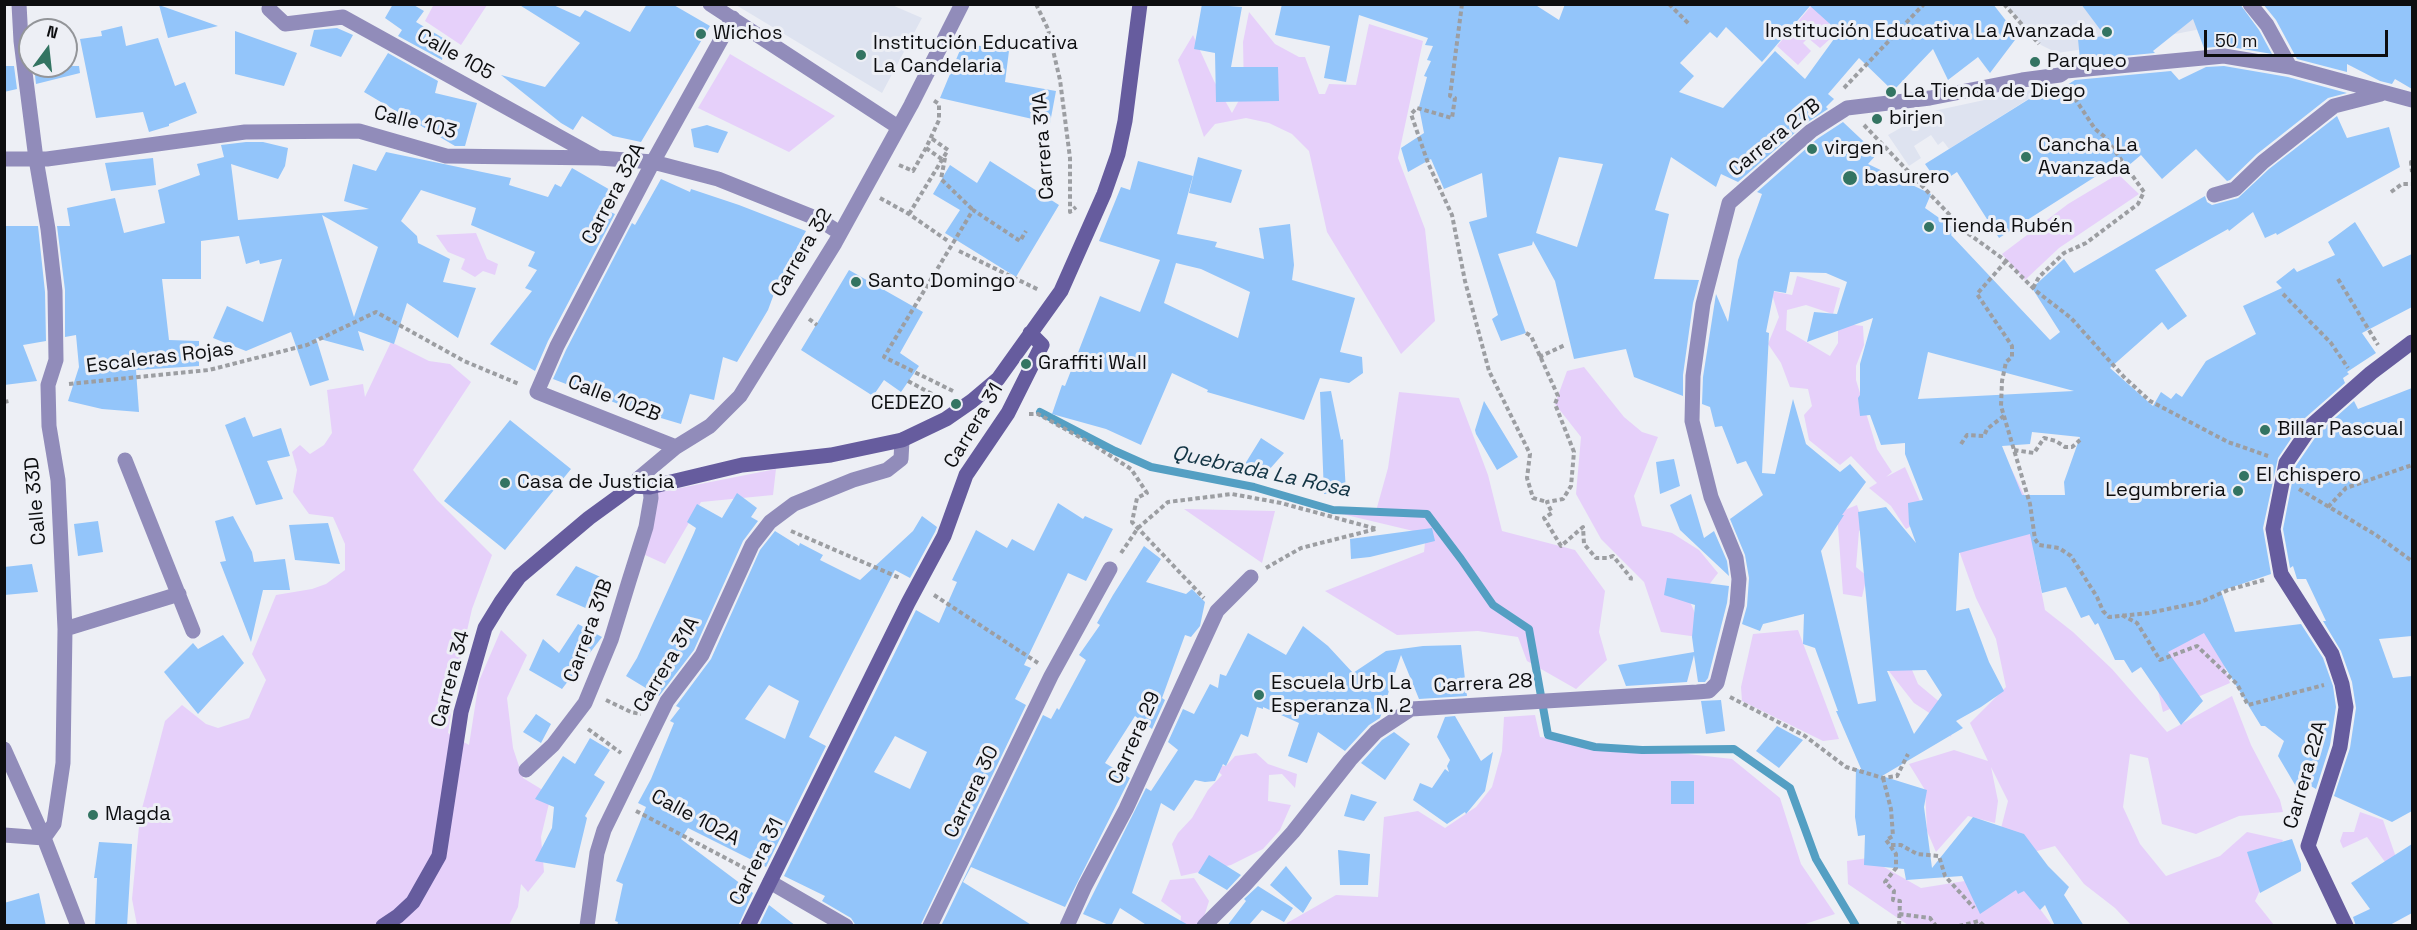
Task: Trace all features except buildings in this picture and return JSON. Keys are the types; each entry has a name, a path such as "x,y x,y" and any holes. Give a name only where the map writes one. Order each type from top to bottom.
{"street":[{"path":"19,4 21,41 36,159"},
{"name":"Calle 105","path":"270,4 269,9 285,24 343,17 599,158"},
{"path":"710,4 898,127"},
{"name":"Carrera 32","path":"633,486 639,478 676,447 710,426 740,396 840,233 918,92 962,4"},
{"path":"633,486 650,487 742,465 831,454 902,440 946,419 998,379 1061,291 1104,194 1118,154 1125,121 1140,4"},
{"path":"2250,4 2266,25 2290,67"},
{"name":"Carrera 32A","path":"537,392 557,346 733,18"},
{"name":"Carrera 27B","path":"1713,689 1717,683 1734,616 1739,579 1736,558 1711,497 1692,422 1693,376 1703,304 1729,203 1843,101 1930,98 2060,75 2066,71 2224,56 2290,67 2412,100"},
{"path":"2214,195 2235,189 2263,162 2334,106 2384,93"},
{"name":"Calle 103","path":"4,159 36,159 245,132 359,131 446,156 599,158 654,162 718,179 818,219 840,233"},
{"name":"Calle 33D","path":"36,159 48,229 55,291 56,360 48,385 49,426 58,480 65,629 63,763 54,824 44,838"},
{"name":"Carrera 31","path":"748,926 908,603 944,537 966,475 1008,413 1042,345 1030,333"},
{"name":"Carrera 22A","path":"2346,926 2308,846 2340,747 2346,707 2342,684 2332,654 2282,573 2273,529 2286,463 2312,425 2412,342"},
{"name":"Calle 102B","path":"537,392 676,447"},
{"name":"Carrera 31A","path":"587,926 599,845 618,801 667,701 702,655 745,559 760,533 770,522 794,504 853,480 887,470 901,459 902,440"},
{"path":"125,460 193,631"},
{"name":"Carrera 34","path":"383,926 413,902 439,856 461,712 485,628 519,577 589,518 633,486"},
{"name":"Carrera 31B","path":"526,770 553,744 585,703 611,640 639,549 651,498 650,487"},
{"name":"Carrera 30","path":"930,926 1051,676 1110,569"},
{"name":"Carrera 29","path":"1067,926 1085,886 1126,809 1217,611 1251,576"},
{"path":"65,629 179,594"},
{"name":"Carrera 28","path":"1204,926 1293,832 1350,760 1377,732 1411,709 1697,693 1713,689"},
{"path":"4,749 44,838 78,926"},
{"path":"4,835 44,838"},
{"path":"770,882 846,926"}],"path":[{"name":"Carrera 31A","path":"1036,4 1048,29 1063,99 1070,158 1070,212 1095,193 1104,194"},
{"path":"1462,4 1450,96 1455,98 1452,118 1417,108 1411,114 1428,163 1452,215 1465,281 1489,371 1530,454 1527,478 1533,498 1547,502 1563,499 1571,486 1574,452 1555,404 1558,396 1531,336 1526,333"},
{"path":"1669,4 1690,25"},
{"path":"1924,4 1843,101 1966,232 2006,261 2033,288 2071,318 2124,377 2150,401 2228,442 2286,463"},
{"path":"2004,4 2039,44"},
{"path":"2033,288 2039,277 2064,253 2086,243 2121,217 2138,204 2144,192 2105,136 2096,129 2060,75"},
{"path":"913,171 939,120 939,104 918,92"},
{"path":"931,138 948,150 941,179 973,210 1020,241 1026,231"},
{"path":"926,148 943,160"},
{"path":"909,214 946,155"},
{"path":"2412,162 2412,172"},
{"path":"2391,192 2402,184 2412,184"},
{"path":"863,189 909,214 948,241"},
{"path":"908,381 933,393 940,384 884,357 973,210"},
{"path":"959,251 1055,298"},
{"path":"2006,261 1977,294 2012,346 2012,357 2006,362 2002,381 2001,406 2030,504 2038,545 2059,548 2072,556 2103,611 2109,617 2149,614 2201,602 2228,590 2282,573"},
{"path":"2338,279 2388,360"},
{"path":"2283,294 2331,343 2359,384"},
{"name":"Escaleras Rojas","path":"48,385 209,370 308,345 376,312 465,361 537,392"},
{"path":"1539,357 1564,345"},
{"path":"1008,413 1038,414 1131,469 1147,493 1137,498 1132,522 1217,611"},
{"path":"1961,444 1967,435 1984,436 1987,429 2005,415"},
{"path":"2014,450 2034,453 2044,438 2056,441 2065,447 2072,447 2080,440"},
{"path":"2328,507 2346,488 2412,465"},
{"path":"2283,479 2376,535 2412,560"},
{"path":"1110,569 1138,528 1168,501 1232,494 1281,503 1377,529 1300,548 1251,576"},
{"path":"1547,502 1552,513 1544,518 1561,546 1583,527 1584,544 1596,558 1613,556 1631,578 1630,584"},
{"path":"2122,615 2137,623 2160,660 2197,646 2237,684 2248,705 2324,685 2332,654"},
{"path":"1713,689 1805,736 1845,767 1883,778 1897,776 1908,754"},
{"path":"589,692 631,712 659,716"},
{"path":"573,719 636,764"},
{"path":"1883,778 1891,809 1893,836 1886,840 1896,854 1896,868 1885,882 1894,891 1893,900 1900,901 1899,926"},
{"name":"Calle 102A","path":"618,801 770,882"},
{"path":"1890,845 1901,845 1917,854 1939,856 1945,876 1974,908"},
{"path":"1899,914 1930,918 1936,926"},
{"path":"1959,926 1979,921 1984,926"}],"shaded area":[{"path":"434,4 487,5 461,45 425,21"},
{"name":"Institución Educativa La Avanzada","path":"2234,4 2206,28 2134,42 2057,53 2041,45 2006,5"},
{"name":"Institución Educativa La Candelaria","path":"736,5 892,5 922,18 882,93"},
{"path":"1812,5 1847,5 1822,31 1830,39 1820,48 1808,38 1803,43 1811,51 1798,65 1777,46"},
{"path":"1249,12 1275,44 1299,57 1305,57 1319,94 1325,94 1329,84 1356,85 1369,24 1423,41 1398,158 1425,229 1435,321 1401,354 1327,232 1309,151 1292,134 1269,123 1246,118 1215,124 1204,137 1178,60 1193,35 1232,113 1244,91 1243,42"},
{"path":"730,54 835,116 789,152 698,108"},
{"path":"2049,86 1949,149 1943,141 1938,145 1931,135 1914,146 1921,158 1909,166 1888,135 1911,122 1915,115"},
{"path":"2118,174 2139,194 2059,248 2025,280 2002,254 2068,204"},
{"path":"476,233 487,259 498,264 495,275 483,271 475,277 461,269 465,259 448,252 436,235"},
{"path":"1797,276 1840,288 1833,314 1806,305 1787,310 1786,330 1830,356 1838,343 1838,323 1863,326 1864,345 1856,366 1856,380 1877,449 1892,472 1886,477 1905,467 1927,517 1906,529 1891,506 1869,488 1877,483 1851,456 1840,465 1809,440 1804,415 1812,406 1808,389 1790,387 1781,363 1768,344 1779,317 1771,291 1792,295"},
{"path":"391,342 429,361 450,364 471,382 413,470 437,500 492,555 472,609 457,674 448,733 469,745 479,681 501,630 527,655 507,698 513,748 523,778 551,795 541,837 544,872 528,892 521,884 518,907 509,925 137,925 132,899 140,816 165,721 182,705 206,724 218,728 249,718 266,680 252,654 276,595 312,589 326,584 345,570 345,544 333,517 309,514 293,492 297,470 292,452 300,445 310,454 324,445 332,433 327,390 363,384 365,397"},
{"path":"1584,367 1624,417 1642,432 1658,437 1634,496 1642,526 1672,533 1699,550 1718,573 1708,586 1687,595 1706,638 1661,632 1644,582 1601,539 1576,494 1581,437 1555,404 1567,371"},
{"path":"1399,392 1459,398 1488,475 1502,531 1575,550 1605,591 1599,632 1607,660 1576,689 1527,661 1518,637 1478,631 1397,635 1325,591 1424,552 1426,534 1342,514 1376,511 1388,468"},
{"path":"2005,456 2029,505 2034,554 2045,610 2073,632 2112,669 2167,732 2232,696 2251,745 2280,800 2283,812 2239,816 2196,834 2162,824 2148,758 2130,754 2123,807 2140,844 2166,876 2220,856 2247,832 2283,840 2255,901 2274,925 2131,925 2115,908 2084,884 2055,846 2030,853 2028,893 2052,925 1908,925 1848,884 1847,861 1868,858 1921,888 1965,881 1999,836 2008,801 1991,767 1998,801 1995,823 1968,816 1936,852 1927,831 1925,790 1909,764 1954,750 1988,761 1970,723 2006,687 1996,639 1976,598 1948,520"},
{"path":"776,469 773,495 701,502 665,564 645,555 655,493"},
{"path":"1857,505 1864,527 1859,531 1856,567 1867,576 1862,597 1843,594 1837,513"},
{"path":"1184,509 1275,511 1262,563"},
{"path":"2203,603 2230,683 2163,712 2141,617"},
{"path":"1798,630 1839,739 1823,741 1742,701 1741,687 1753,634"},
{"path":"1877,656 1907,658 1918,684 1954,714 1951,737 1937,718 1914,703"},
{"path":"1535,715 1540,737 1732,759 1780,798 1801,864 1835,914 1799,926 1286,926 1287,923 1336,895 1378,897 1384,817 1418,811 1445,828 1476,807 1492,787 1502,751 1504,717"},
{"path":"1256,753 1268,764 1297,774 1295,788 1282,774 1269,775 1268,801 1291,805 1280,830 1263,849 1231,865 1181,876 1172,844 1178,833 1192,818 1208,790 1222,775 1211,765 1226,766 1235,756"},
{"path":"2360,812 2383,820 2398,863 2398,880 2367,837 2343,848 2340,841 2343,832 2354,832"},
{"path":"1194,878 1209,901 1203,920 1198,925 1180,926 1181,916 1161,901 1170,880"}],"waterway":[{"name":"Quebrada La Rosa","path":"1040,412 1151,467 1254,487 1333,510 1427,514 1493,605 1529,629 1548,735 1595,747 1642,750 1734,749 1790,788 1816,859 1856,926"}],"place":[{"name":"Institución Educativa La Avanzada","path":"2107,32"},
{"name":"Wichos","path":"701,34"},
{"name":"Institución Educativa La Candelaria","path":"861,55"},
{"name":"Parqueo","path":"2035,62"},
{"name":"La Tienda de Diego","path":"1891,92"},
{"name":"birjen","path":"1877,119"},
{"name":"virgen","path":"1812,149"},
{"name":"Cancha La Avanzada","path":"2026,157"},
{"name":"basurero","path":"1850,178"},
{"name":"Tienda Rubén","path":"1929,227"},
{"name":"Santo Domingo","path":"856,282"},
{"name":"Graffiti Wall","path":"1026,364"},
{"name":"CEDEZO","path":"956,404"},
{"name":"Billar Pascual","path":"2265,430"},
{"name":"El chispero","path":"2244,476"},
{"name":"Casa de Justicia","path":"505,483"},
{"name":"Legumbreria","path":"2238,491"},
{"name":"Escuela Urb La Esperanza N. 2","path":"1259,695"},
{"name":"Magda","path":"93,815"}]}
